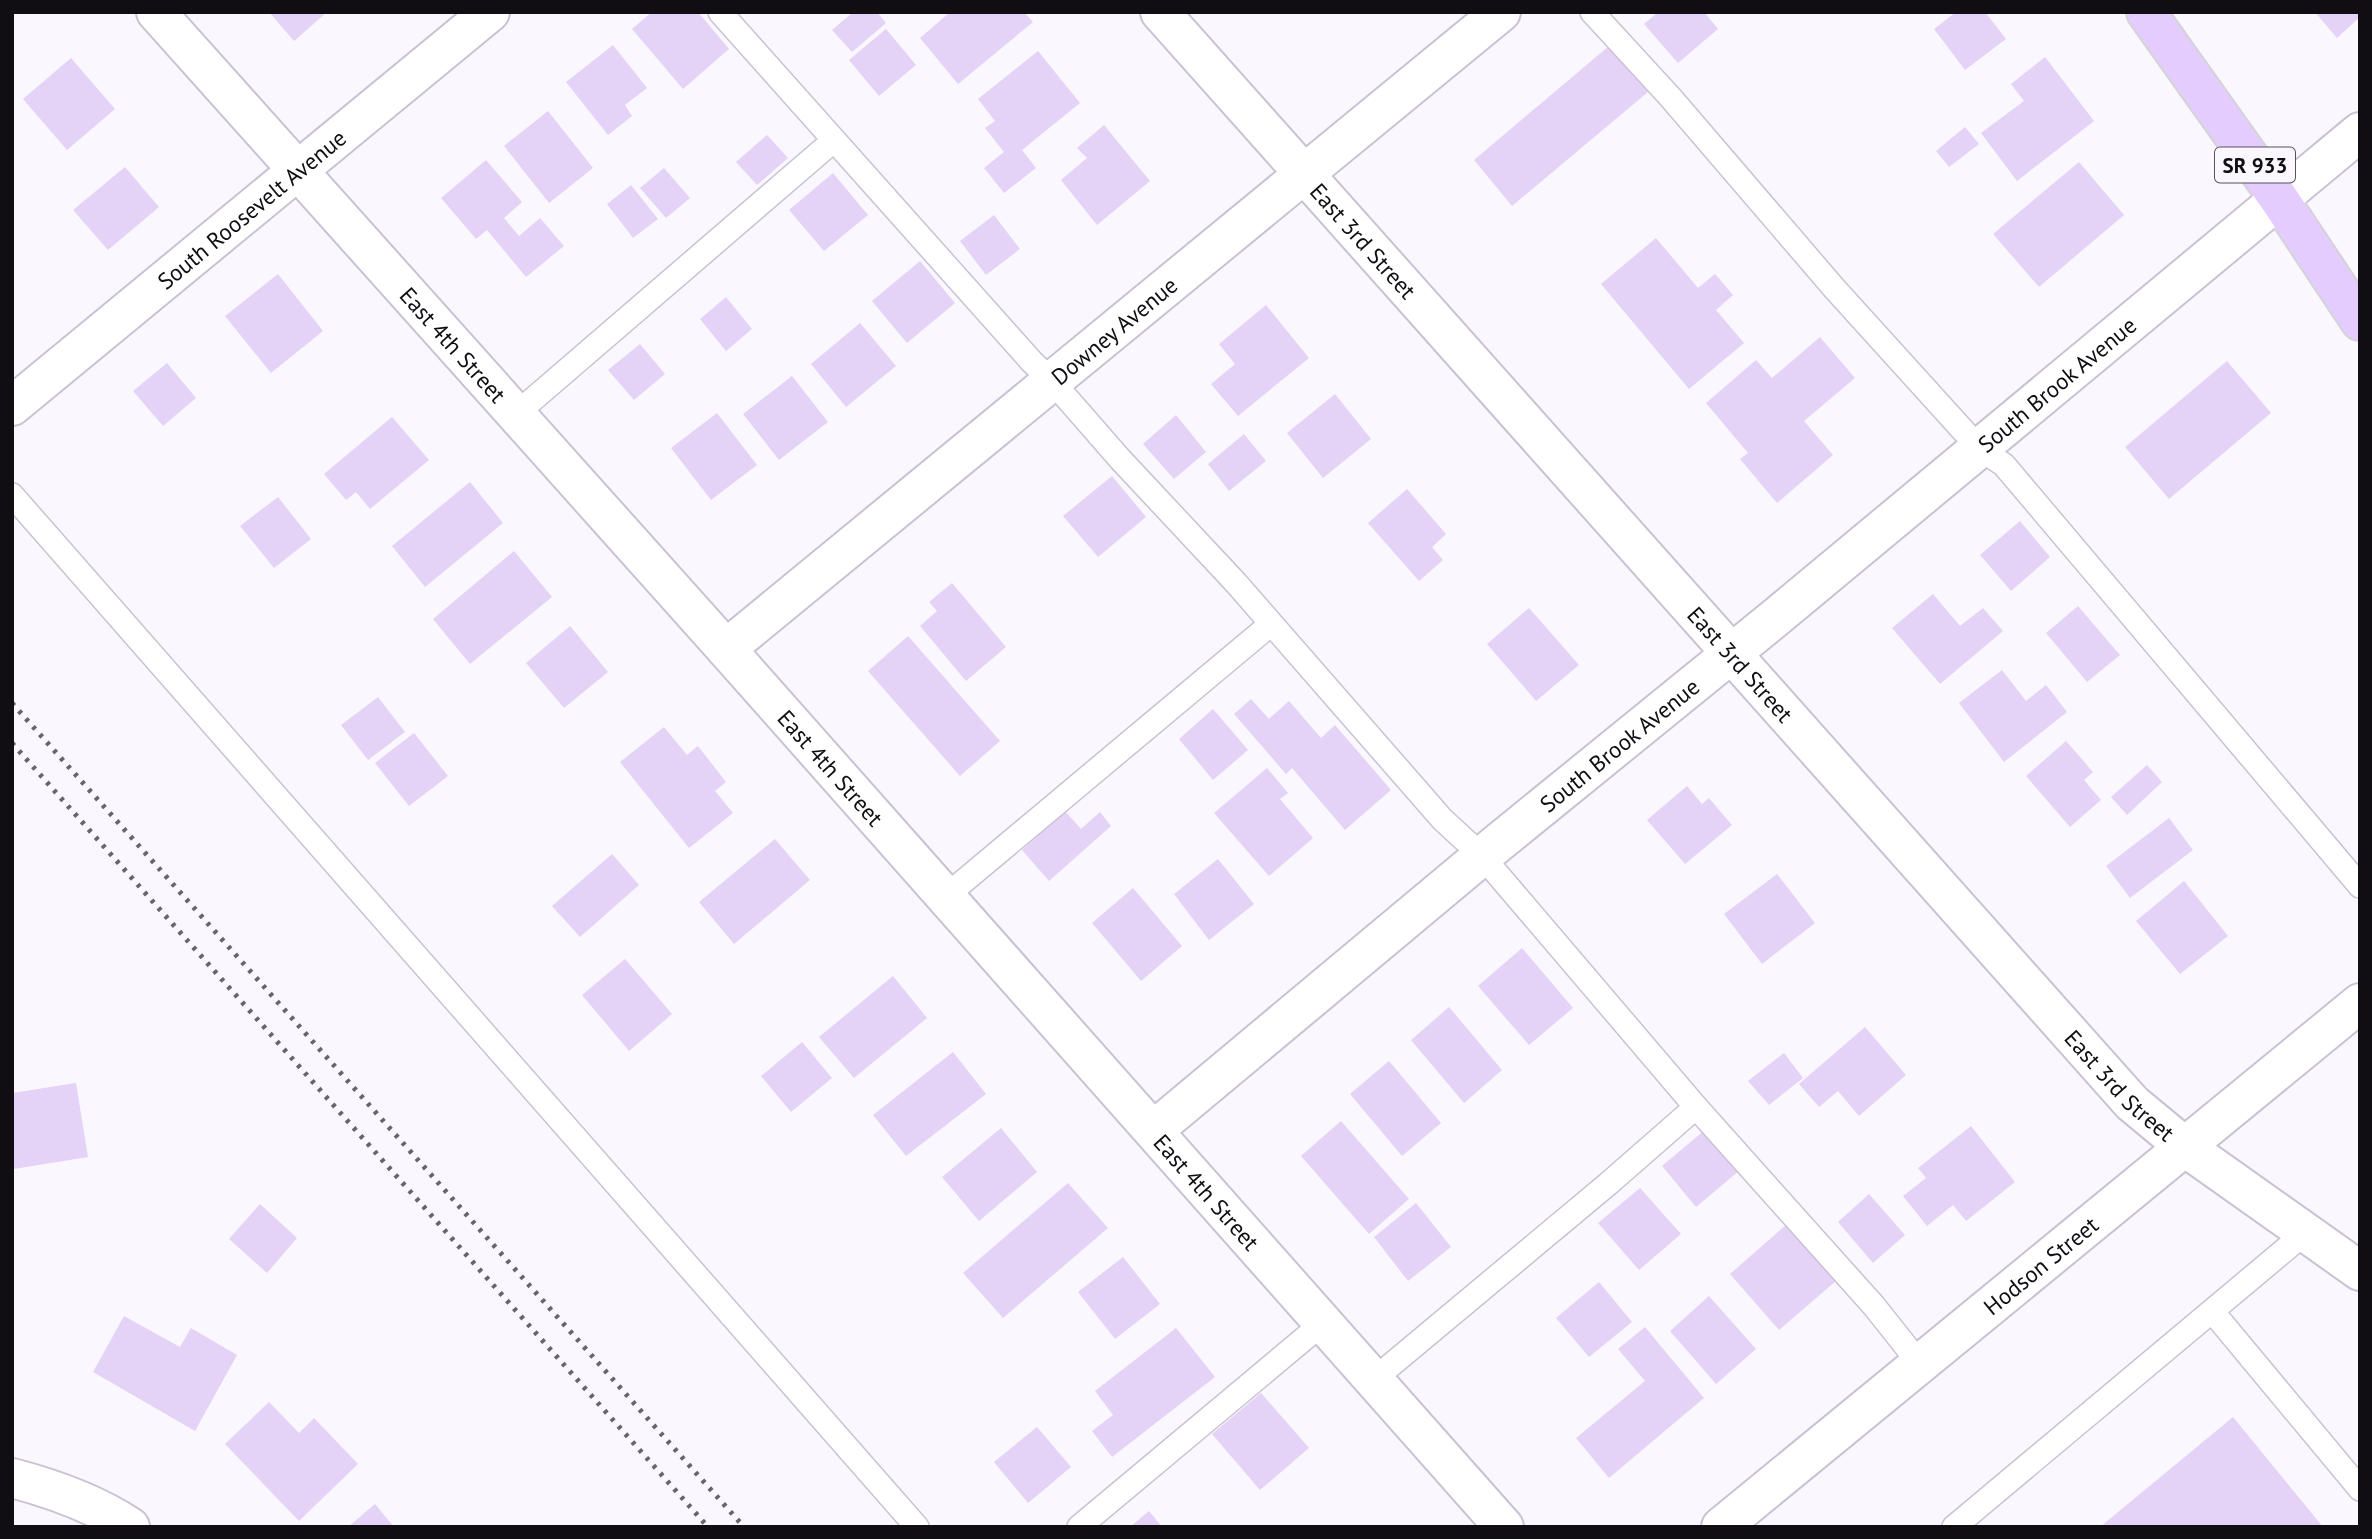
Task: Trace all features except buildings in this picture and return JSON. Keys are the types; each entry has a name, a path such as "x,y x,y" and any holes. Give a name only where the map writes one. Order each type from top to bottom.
{"main road":[{"name":"SR 933","path":"2146,12 2279,199 2360,321"}],"street":[{"name":"East 4th Street","path":"156,12 946,896 1504,1527"},
{"name":"South Roosevelt Avenue","path":"12,406 491,12"},
{"name":"East 3rd Street","path":"1160,12 2132,1103 2185,1147 2360,1272"},
{"name":"Downey Avenue","path":"726,649 1501,12"},
{"name":"South Brook Avenue","path":"1154,1130 2360,132"},
{"name":"Hodson Street","path":"1721,1527 2360,1003"},
{"path":"12,1478 50,1488 110,1514 130,1527"}],"lane":[{"path":"720,12 833,141 1271,624 1442,819 1482,856 1696,1107 1874,1306 1920,1364"},
{"path":"1592,12 1671,98 1834,288 1979,448 2004,465 2360,886"},
{"path":"516,414 833,141"},
{"path":"12,495 917,1527"},
{"path":"946,896 1271,624"},
{"path":"1373,1381 1696,1107"},
{"path":"1954,1527 2305,1233"},
{"path":"2212,1311 2360,1489"},
{"path":"1079,1527 1323,1323"}],"railway":[{"path":"12,703 744,1527"},
{"path":"12,743 708,1527"}]}
